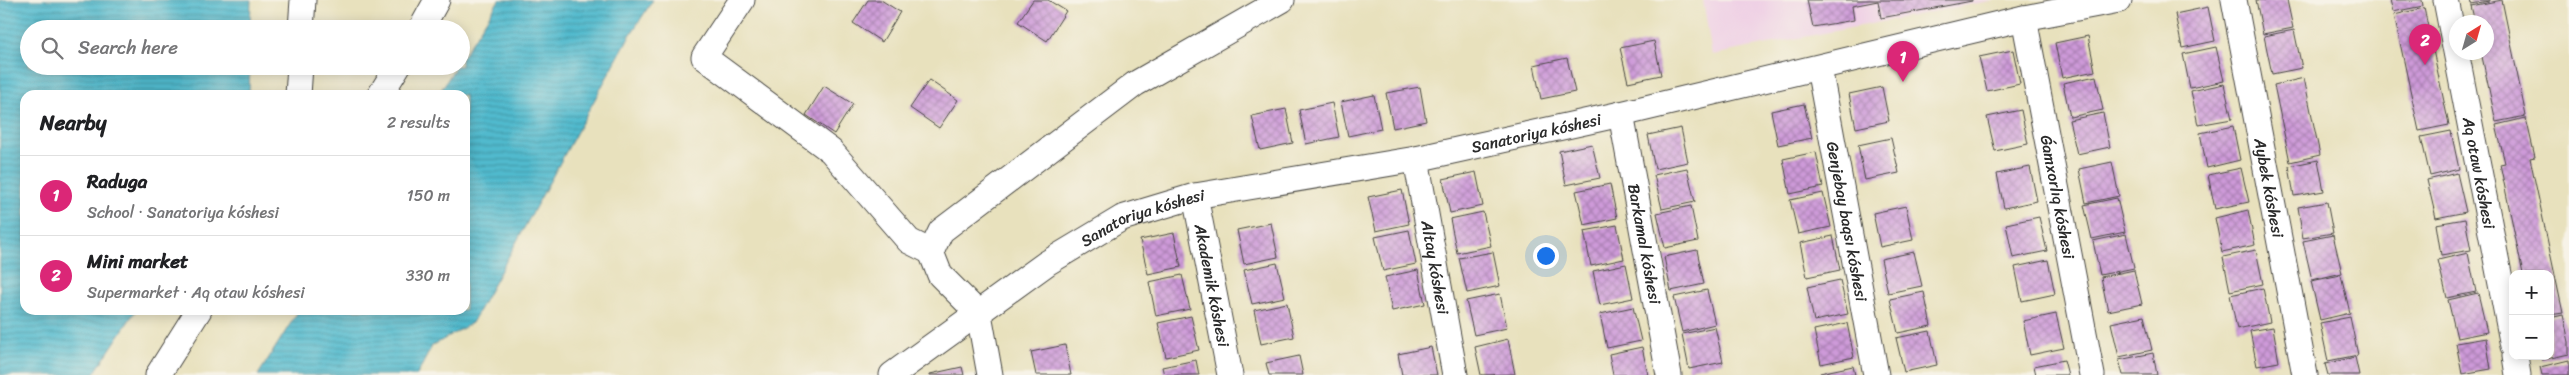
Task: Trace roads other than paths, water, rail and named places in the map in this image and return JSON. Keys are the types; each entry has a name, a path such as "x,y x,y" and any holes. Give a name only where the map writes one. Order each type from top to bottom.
{"street":[{"path":"301,20 302,0"},
{"path":"426,20 437,0"},
{"path":"742,0 704,57 831,151 909,241 931,252 940,275 979,314 990,375"},
{"path":"931,252 941,231 968,208 1135,84 1282,0"},
{"name":"Sanatoriya kóshesi","path":"892,375 917,355 979,314 1047,263 1122,218 1195,196 1416,159 1621,114 2024,18 2119,0"},
{"name":"Aybek kóshesi","path":"2234,0 2305,375"},
{"name":"Aq otaw kóshesi","path":"2446,0 2509,325"},
{"name":"Ǵamxorlıq kóshesi","path":"2024,18 2092,375"},
{"name":"Genjebay baqsı kóshesi","path":"1819,68 1876,375"},
{"path":"298,90 299,75"},
{"path":"383,90 392,75"},
{"name":"Barkamal kóshesi","path":"1621,114 1669,375"},
{"name":"Altay kóshesi","path":"1416,159 1455,375"},
{"name":"Akademik kóshesi","path":"1195,196 1230,375"},
{"path":"158,375 196,315"},
{"path":"2516,360 2518,375"}],"water":[{"path":"0,0 251,0 250,20 20,20 20,75 250,75 249,90 20,90 20,315 133,315 93,375 0,375"},
{"path":"499,0 653,0 629,37 472,323 432,346 417,375 258,375 296,315 470,315 470,90 441,90 450,75 470,75 470,45"}],"place":[{"name":"Mini market","path":"2425,65"},
{"name":"Raduga","path":"1903,82"}]}
